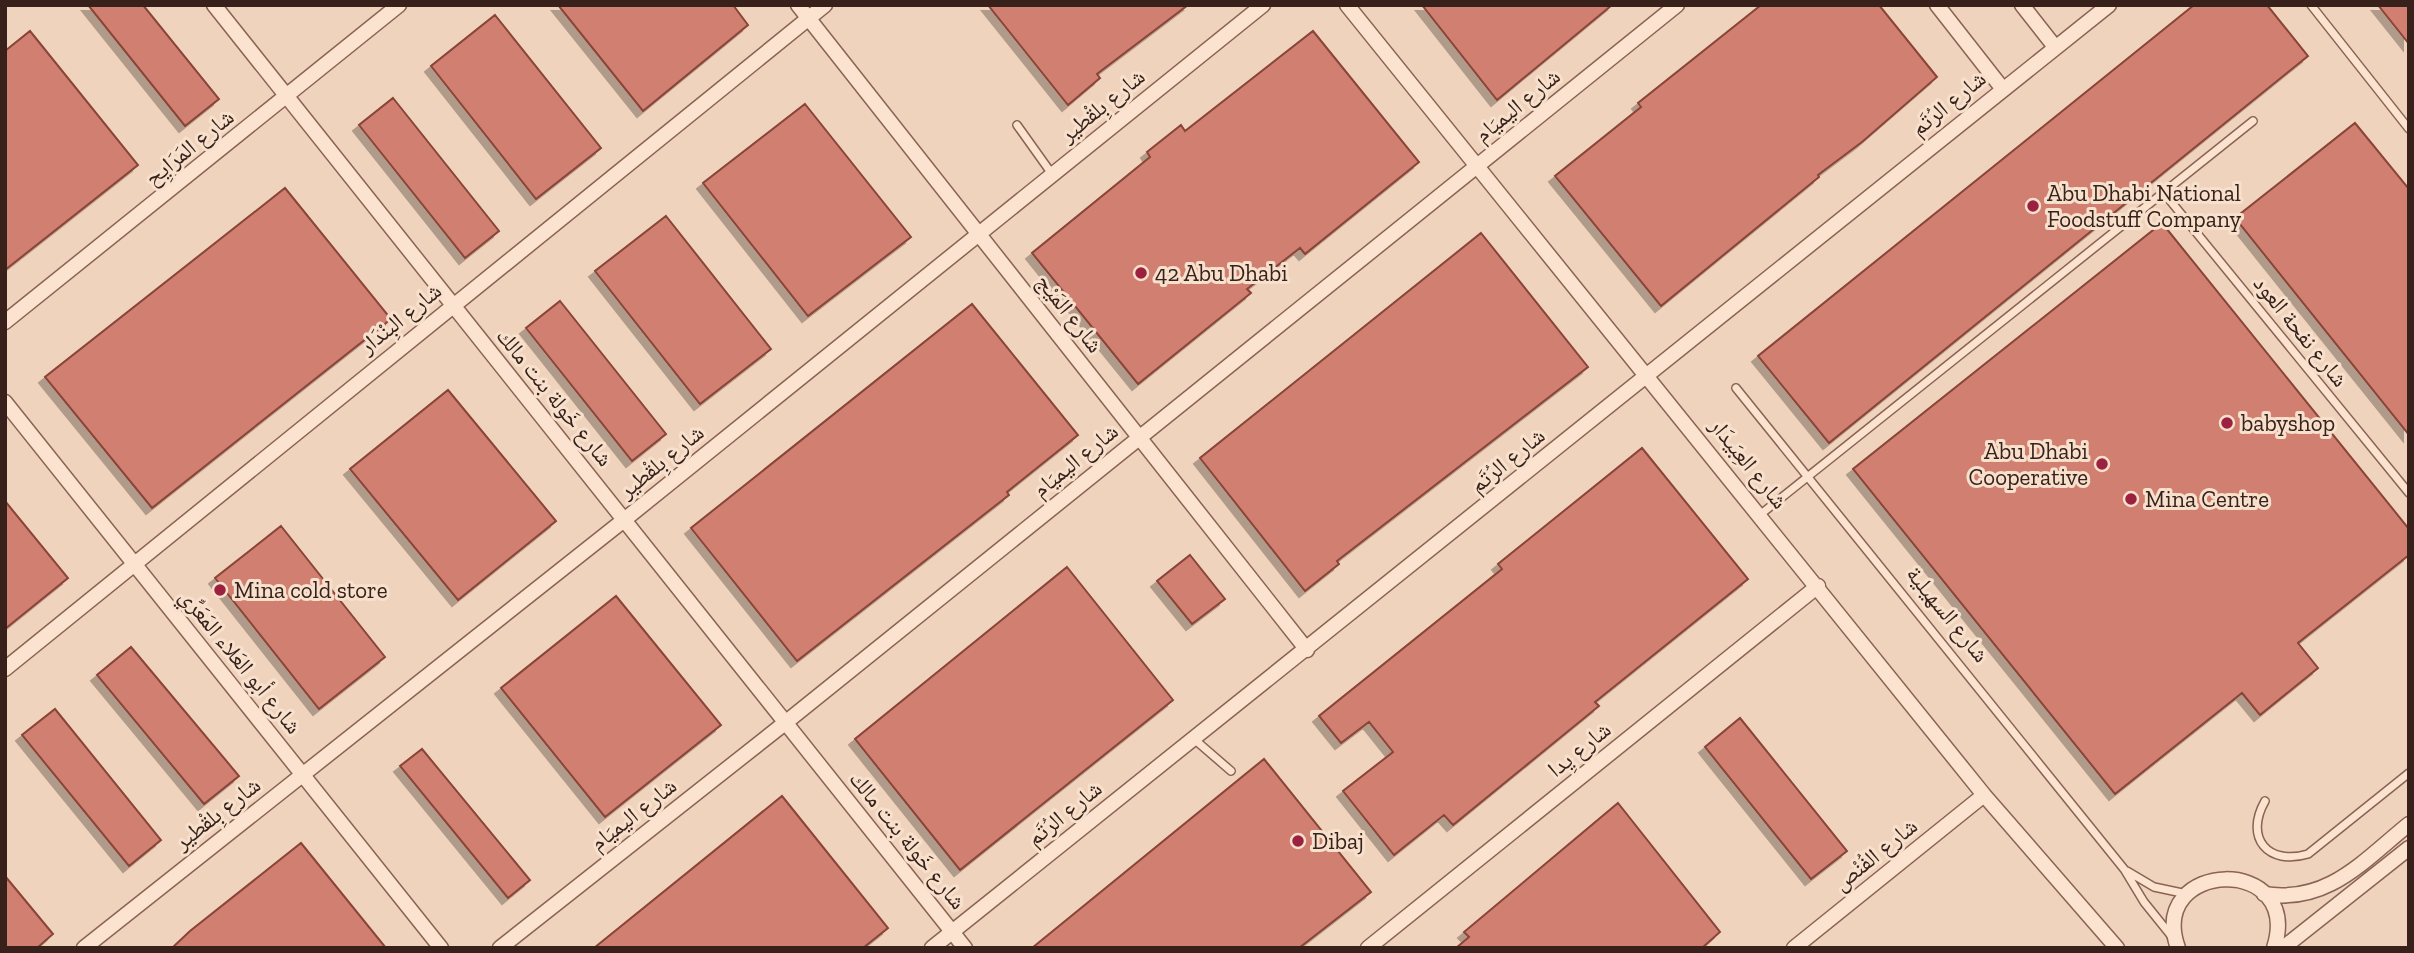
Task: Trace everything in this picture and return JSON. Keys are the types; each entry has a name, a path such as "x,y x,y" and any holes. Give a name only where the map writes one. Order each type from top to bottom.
{"street":[{"name":"شارع خَولة بنت مالك","path":"214,5 965,948"},
{"name":"شارع المَرَايِح","path":"5,322 399,5"},
{"name":"شارع المَيْج","path":"798,5 1307,650"},
{"name":"شارع البِنْدَار","path":"5,669 452,304 825,5"},
{"name":"شارع بِلقْطير","path":"84,948 624,520 1263,5"},
{"name":"شارع العِبَيدَار","path":"1347,5 1649,375 1984,795 2117,948"},
{"name":"شارع اليميَام","path":"500,948 785,723 1677,5"},
{"path":"1937,5 2002,88"},
{"path":"2022,5 2055,47"},
{"name":"شارع الرُتَم","path":"932,948 1307,650 2002,88 2109,5"},
{"name":"شارع أبو العَلاء المَعَرِّي","path":"5,402 441,948"},
{"name":"شارع يِدا","path":"1368,948 1818,586"},
{"name":"شارع الفُنْص","path":"1794,948 1984,795"},
{"path":"2177,945 2176,914 2187,894 2204,882 2220,877 2237,878 2264,894 2294,896 2323,890 2340,880 2409,824"},
{"path":"2283,948 2409,848"},
{"path":"2264,894 2277,918 2274,948"}],"lane":[{"path":"2311,5 2409,129"},
{"path":"1761,514 2253,121"},
{"path":"1017,125 1052,174"},
{"name":"شارع نفحة العود","path":"2164,192 2409,493"},
{"name":"شارع السهيلية","path":"1736,388 2124,869 2144,902 2177,945"},
{"path":"1194,739 1231,771"},
{"path":"2265,801 2257,815 2256,831 2276,856 2292,859 2308,854 2409,773"},
{"name":"شارع السهيلية","path":"2124,869 2154,887 2187,894"}],"building":[{"path":"88,5 143,5 219,99 185,126"},
{"path":"558,5 733,5 748,25 643,111"},
{"path":"988,5 1188,5 1097,74 1100,78 1068,105"},
{"path":"1422,5 1612,5 1497,100"},
{"path":"1761,5 1879,5 1937,77 1862,142 1818,175 1819,177 1661,306 1555,176 1641,107 1638,103"},
{"name":"Abu Dhabi National Foodstuff Company","path":"2194,5 2267,5 2308,56 1829,443 1758,356"},
{"path":"2378,5 2409,5 2409,44"},
{"path":"495,15 601,148 536,199 431,66"},
{"path":"30,31 138,165 5,270 5,51"},
{"path":"1313,31 1419,162 1305,254 1300,248 1247,289 1251,293 1138,384 1032,253 1150,157 1147,152 1181,125 1185,131"},
{"path":"393,98 499,231 465,258 359,125"},
{"path":"805,104 911,237 808,316 703,183"},
{"path":"2355,123 2409,189 2409,435 2235,218"},
{"path":"285,188 391,319 152,508 45,377"},
{"path":"666,216 771,349 700,404 595,271"},
{"name":"Mina Centre","path":"2162,223 2409,529 2409,555 2298,643 2318,668 2260,715 2242,693 2115,794 1853,469"},
{"path":"1481,233 1588,367 1337,561 1339,564 1305,591 1200,458"},
{"path":"560,301 666,434 632,461 526,328"},
{"path":"972,304 1078,435 1007,492 1009,495 797,661 691,528"},
{"path":"448,390 556,521 458,600 350,469"},
{"path":"1642,448 1748,579 1595,702 1599,706 1453,825 1444,815 1394,855 1343,791 1393,752 1369,722 1341,743 1319,716 1502,569 1498,564"},
{"path":"5,501 68,578 5,629"},
{"path":"281,526 385,657 319,709 215,578"},
{"path":"1190,555 1225,599 1192,624 1157,581"},
{"path":"1067,567 1173,700 960,870 855,739"},
{"path":"616,596 721,725 605,817 501,688"},
{"path":"131,647 239,776 204,804 97,675"},
{"path":"55,709 161,840 129,866 22,735"},
{"path":"1740,718 1847,851 1811,879 1705,747"},
{"path":"422,749 530,880 508,898 400,766"},
{"path":"1264,759 1371,892 1299,948 1032,948"},
{"path":"782,796 888,928 863,948 594,948"},
{"path":"1618,803 1720,932 1702,948 1456,948 1469,937 1464,932"},
{"path":"301,843 386,948 172,948 190,931"},
{"path":"5,876 53,934 37,948 5,948"}],"place":[{"name":"Abu Dhabi National Foodstuff Company","path":"2033,206"},
{"name":"42 Abu Dhabi","path":"1141,273"},
{"name":"babyshop","path":"2227,423"},
{"name":"Abu Dhabi Cooperative","path":"2102,464"},
{"name":"Mina Centre","path":"2131,499"},
{"name":"Mina cold store","path":"220,590"},
{"name":"Dibaj","path":"1298,841"}]}
